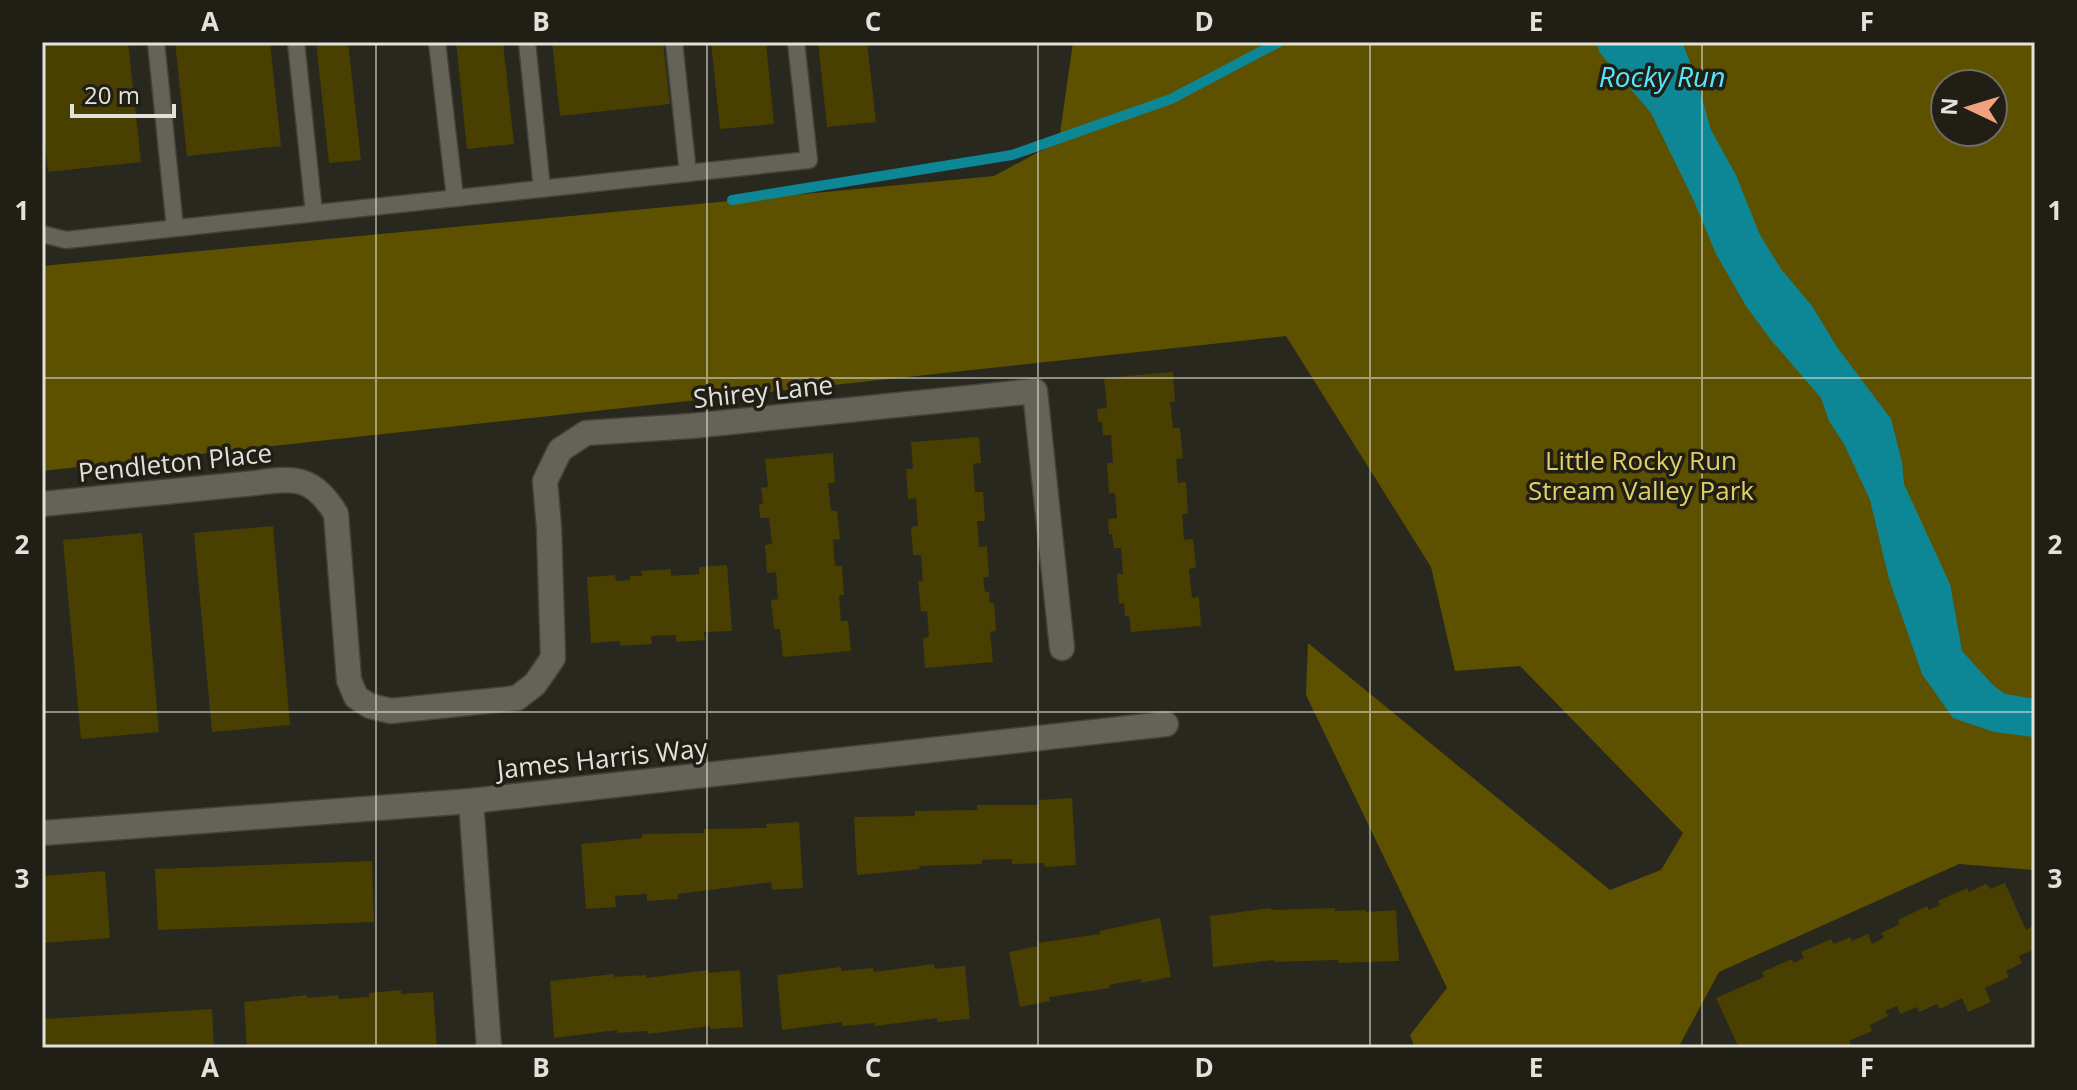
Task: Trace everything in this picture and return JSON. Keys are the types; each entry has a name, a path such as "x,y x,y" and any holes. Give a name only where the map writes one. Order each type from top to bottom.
{"street":[{"name":"Shirey Lane","path":"465,704 517,698 535,684 553,658 545,481 560,450 586,433 691,426 1035,391 1062,648"},
{"name":"Pendleton Place","path":"42,504 287,478 307,483 325,495 336,514 349,680 356,697 370,706 391,711 465,704"},
{"name":"James Harris Way","path":"42,833 471,801 1166,724"},
{"path":"471,801 489,1048"}],"lane":[{"path":"156,42 175,228"},
{"path":"296,42 314,213"},
{"path":"437,42 455,198"},
{"path":"527,42 542,189"},
{"path":"674,42 688,173"},
{"path":"42,234 66,240 809,160 796,42"}],"green space":[{"name":"Little Rocky Run Stream Valley Park","path":"1073,42 2035,42 2035,870 1959,864 1719,972 1678,1048 1415,1048 1410,1035 1447,988 1306,695 1308,643 1610,890 1661,870 1683,833 1520,666 1455,671 1431,567 1286,336 42,471 42,266 994,176 1059,141"}],"water":[{"name":"Rocky Run","path":"1596,42 1682,42 1711,130 1736,175 1759,233 1781,269 1812,306 1837,347 1891,419 1904,484 1950,584 1962,651 2005,694 2035,699 2035,737 1994,732 1953,718 1922,674 1889,579 1870,500 1844,444 1829,421 1821,398 1746,306 1716,254 1651,113 1600,53"}],"building":[{"path":"42,42 128,42 141,162 48,172 42,118"},
{"path":"175,42 270,42 281,146 187,156"},
{"path":"316,42 348,42 361,160 329,163"},
{"path":"456,42 503,42 514,144 467,149"},
{"path":"552,42 663,42 670,104 560,116"},
{"path":"711,42 766,42 774,124 720,129"},
{"path":"818,42 867,42 876,122 827,127"},
{"path":"1173,372 1175,402 1170,402 1173,428 1180,428 1183,458 1176,459 1178,483 1186,482 1188,514 1182,514 1184,540 1193,539 1196,568 1189,569 1192,598 1199,597 1201,626 1131,632 1124,603 1119,604 1117,574 1123,574 1121,548 1114,548 1112,534 1109,534 1108,519 1117,518 1115,493 1109,493 1107,463 1113,463 1111,435 1103,435 1097,409 1107,408 1104,378"},
{"path":"979,437 981,463 973,464 975,492 983,492 985,521 977,521 979,547 987,546 989,577 983,577 985,592 989,592 990,603 994,603 996,631 990,632 993,662 925,668 923,638 929,637 927,611 921,612 918,581 923,581 921,555 913,555 911,527 918,526 916,498 908,499 906,469 913,469 911,442"},
{"path":"833,453 835,483 828,483 831,511 837,511 840,539 833,540 835,566 842,566 844,595 839,595 841,621 848,621 851,651 783,657 780,629 774,629 771,600 778,599 776,572 767,573 765,545 772,544 769,518 760,518 759,504 763,504 761,488 768,487 765,459"},
{"path":"273,526 290,725 212,732 194,533"},
{"path":"142,533 159,732 81,739 63,540"},
{"path":"727,565 732,631 704,632 705,640 676,642 676,635 651,636 652,644 620,646 620,641 591,643 587,577 615,575 616,581 630,580 630,576 642,576 641,571 671,569 671,576 699,574 699,567"},
{"path":"1072,798 1076,865 1045,867 1044,863 1012,864 1012,859 982,860 982,864 919,866 920,869 857,875 854,817 915,816 915,811 977,810 977,805 1039,805 1039,800"},
{"path":"799,822 803,888 772,890 771,882 678,894 678,899 647,901 647,894 615,896 616,907 586,909 581,844 642,838 642,834 704,833 704,829 767,828 766,824"},
{"path":"372,861 374,922 158,930 155,869"},
{"path":"105,871 110,938 42,943 42,876"},
{"path":"2005,883 2026,930 2033,926 2035,930 2035,949 2019,956 2022,963 2006,971 2009,977 1985,988 1991,1002 1968,1012 1962,998 1940,1009 1937,1004 1919,1012 1917,1007 1900,1014 1897,1006 1885,1011 1888,1016 1870,1025 1872,1031 1849,1041 1853,1048 1739,1048 1716,998 1764,977 1762,972 1792,959 1793,963 1804,958 1801,952 1831,939 1834,944 1868,934 1872,944 1884,938 1881,933 1900,924 1898,920 1927,906 1929,910 1940,905 1938,901 1967,888 1969,892 1986,884 1991,889"},
{"path":"1271,908 1335,908 1335,911 1366,912 1396,910 1399,961 1338,963 1338,960 1275,960 1213,967 1210,916"},
{"path":"1160,918 1171,977 1109,985 1110,988 1049,997 1050,1001 1020,1007 1009,952 1038,946 1037,943 1100,934 1099,931"},
{"path":"934,964 935,969 965,966 970,1019 937,1022 937,1018 875,1026 875,1023 843,1026 842,1022 782,1030 777,975 841,967 841,971 873,968 874,972"},
{"path":"708,970 709,973 740,970 743,1027 710,1029 710,1026 648,1034 648,1031 617,1033 617,1030 554,1038 550,981 614,974 614,977 646,975 646,978"},
{"path":"401,990 401,994 433,992 437,1048 247,1048 244,1002 307,995 307,998 338,995 339,999 369,997 369,993"},
{"path":"212,1009 214,1048 42,1048 42,1019"}],"waterway":[{"path":"732,200 1012,155 1171,99 1279,42"}]}
